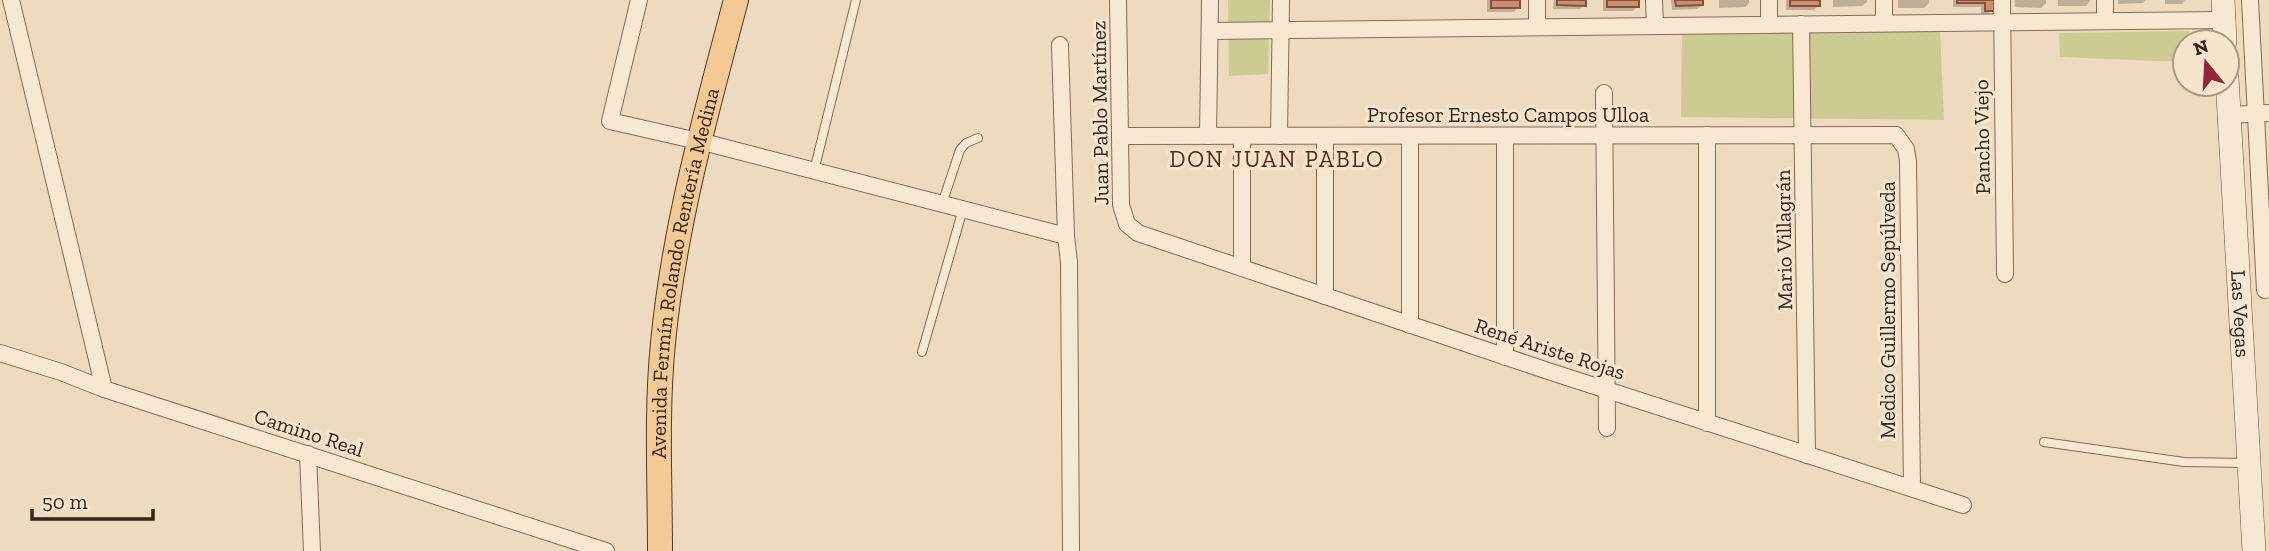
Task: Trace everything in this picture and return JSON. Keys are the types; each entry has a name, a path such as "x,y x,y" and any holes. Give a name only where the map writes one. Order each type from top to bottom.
{"main road":[{"name":"Avenida Fermín Rolando Rentería Medina","path":"660,551 658,448 663,345 677,243 736,0"}],"street":[{"path":"11,0 104,389"},
{"path":"639,0 610,121 1066,236"},
{"name":"Juan Pablo Martínez","path":"1118,0 1121,205 1127,224"},
{"path":"1208,136 1210,0"},
{"path":"1279,136 1281,0"},
{"path":"1537,0 1537,27"},
{"path":"1654,0 1655,26"},
{"path":"1769,0 1769,25"},
{"path":"1884,0 1884,23"},
{"name":"Pancho Viejo","path":"2002,0 2005,274"},
{"path":"2105,0 2105,21"},
{"name":"Las Vegas","path":"2250,0 2261,52 2267,289"},
{"path":"1210,31 2224,21"},
{"name":"Mario Villagrán","path":"1801,24 1807,455"},
{"path":"1060,45 1069,262 1071,551"},
{"path":"1604,93 1607,428"},
{"name":"Las Vegas","path":"2228,98 2241,292 2253,551"},
{"path":"2229,114 2262,114"},
{"path":"1707,135 1707,423"},
{"name":"Profesor Ernesto Campos Ulloa","path":"1121,136 1896,135"},
{"name":"Medico Guillermo Sepúlveda","path":"1896,135 1906,149 1908,161 1912,488"},
{"path":"1242,136 1242,268"},
{"path":"1325,136 1325,296"},
{"path":"1410,136 1410,325"},
{"path":"1505,136 1505,357"},
{"name":"René Ariste Rojas","path":"1127,224 1144,236 1505,357 1963,505"},
{"path":"2241,292 2267,289"},
{"name":"Camino Real","path":"0,353 606,551"},
{"path":"308,454 312,551"}],"lane":[{"path":"814,171 856,0"},
{"path":"942,204 960,150 966,143 978,138"},
{"path":"922,352 963,209"},
{"path":"2045,442 2184,462 2249,463"}],"shaded area":[{"path":"1228,0 1270,0 1268,74 1229,76"},
{"path":"1940,30 1944,120 1681,117 1682,34"},
{"path":"2171,31 2171,61 2060,57 2059,33"}],"building":[{"path":"1491,0 1520,0 1520,8 1491,8"},
{"path":"1557,0 1586,0 1586,6 1557,5"},
{"path":"1607,0 1639,0 1639,7 1607,7"},
{"path":"1675,0 1703,0 1703,5 1676,6"},
{"path":"1790,0 1820,0 1820,6 1790,6"},
{"path":"1957,0 1994,0 1994,11 1985,11 1985,3 1957,3"}],"district":[{"name":"DON JUAN PABLO","path":"1277,159"}]}
